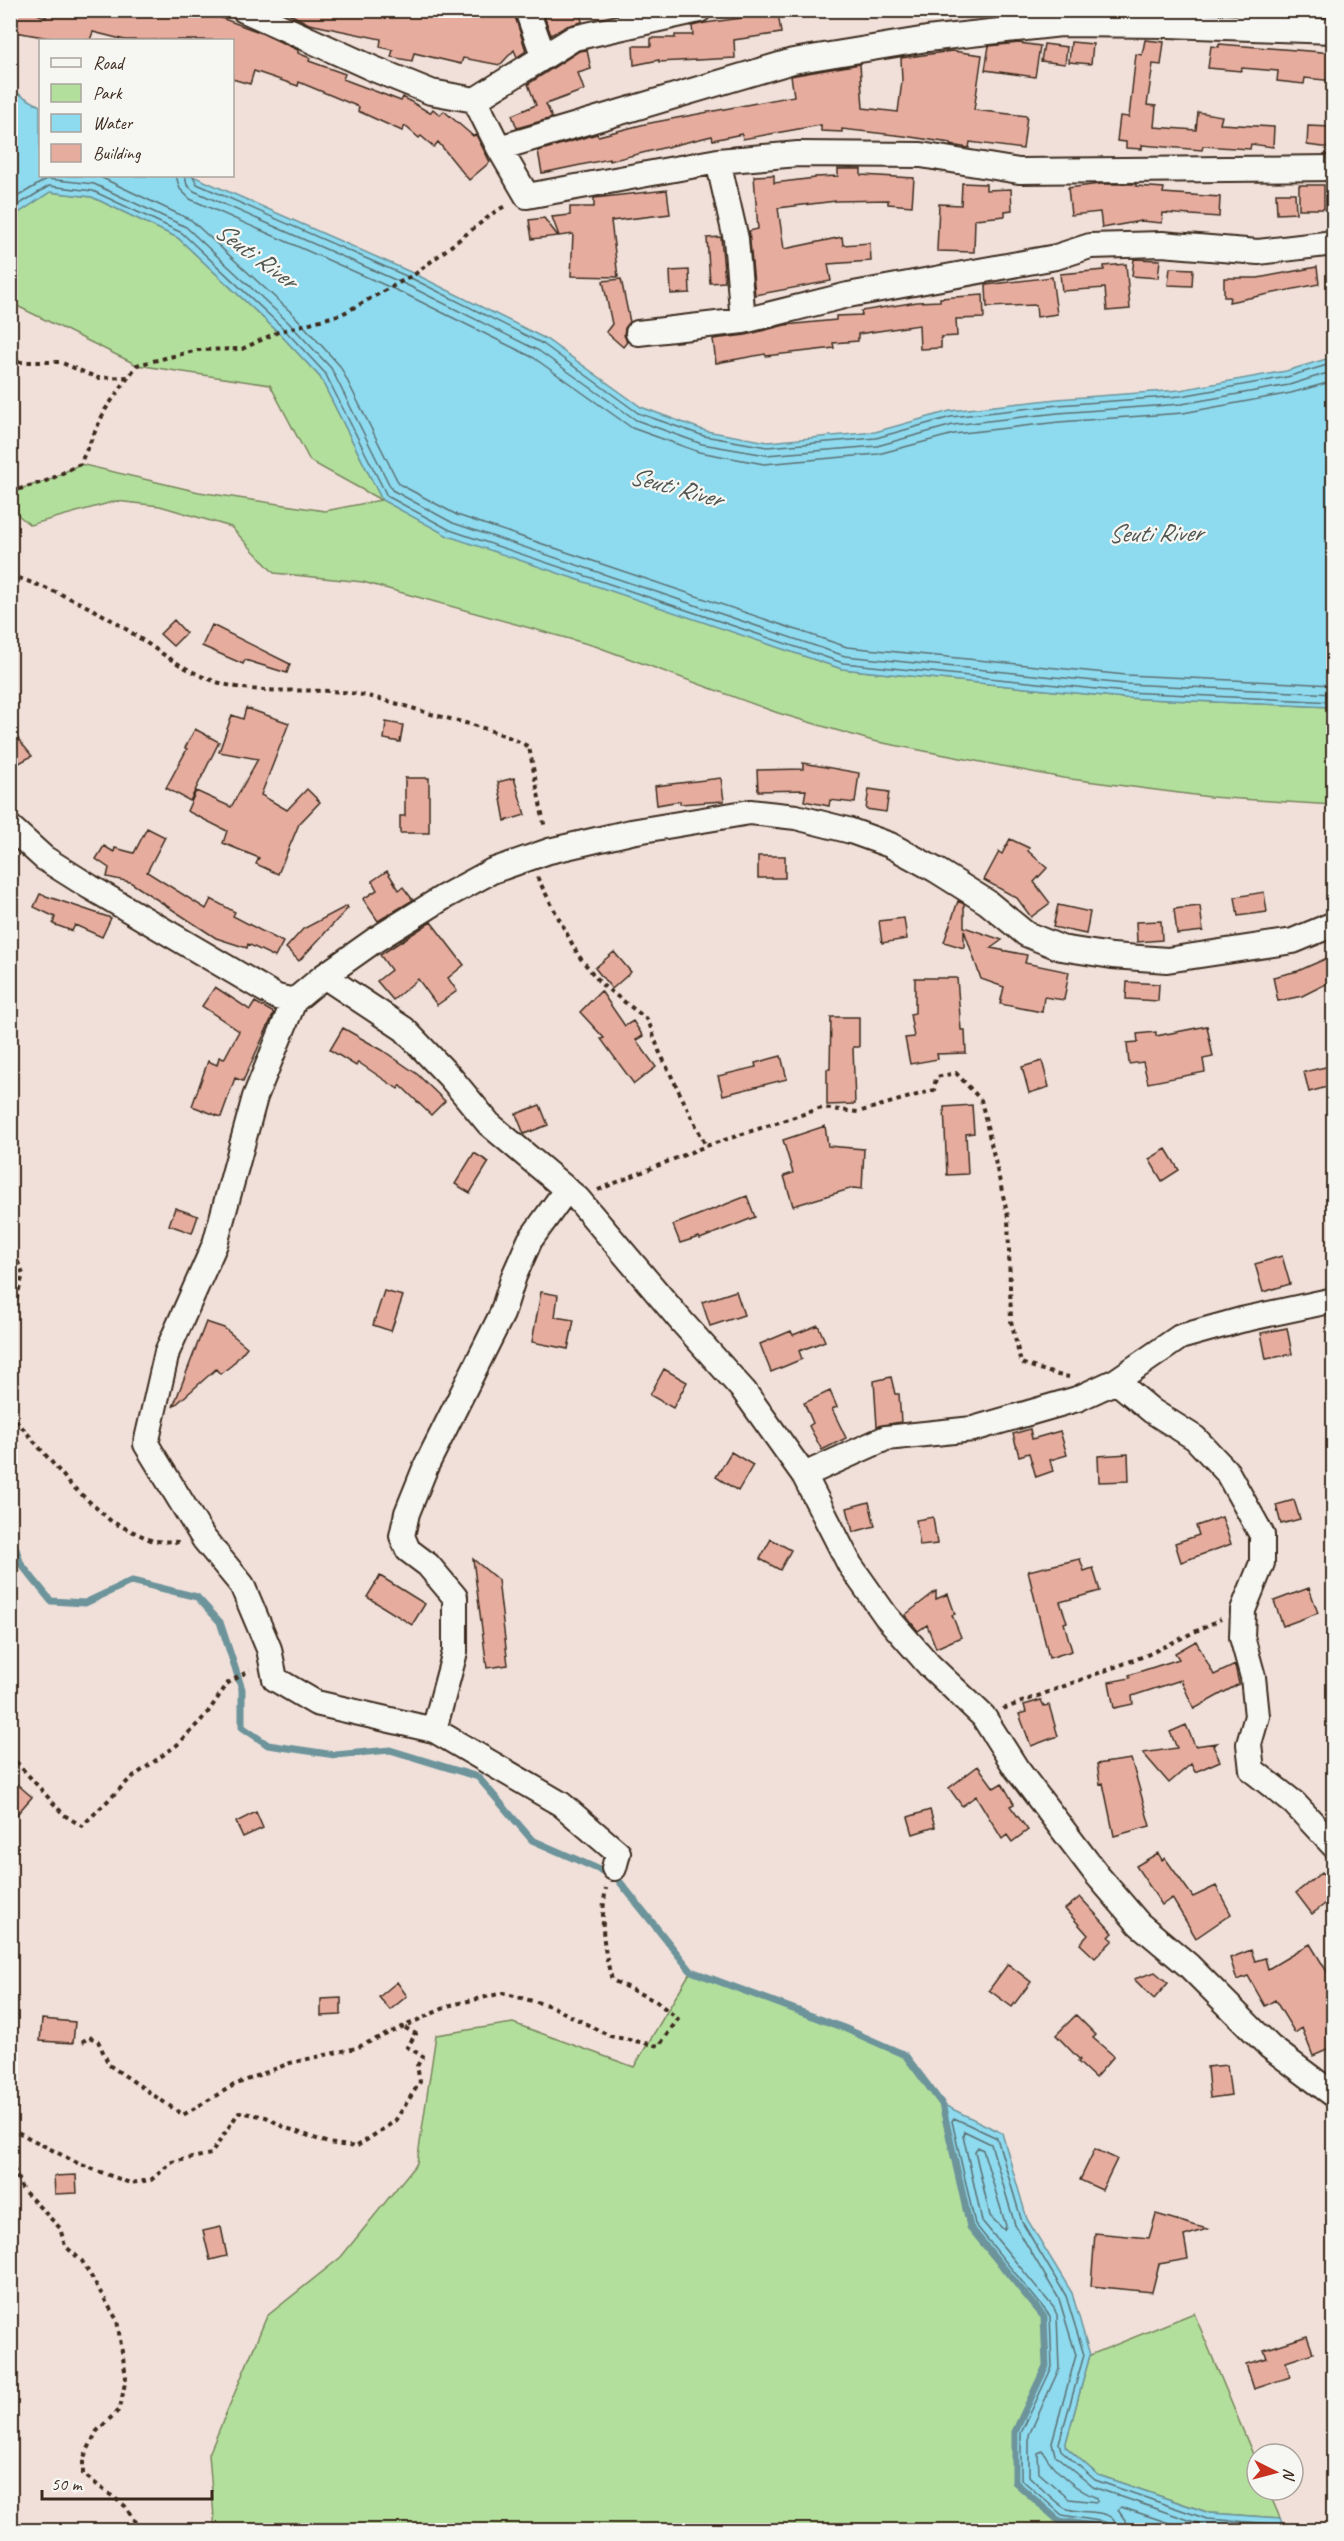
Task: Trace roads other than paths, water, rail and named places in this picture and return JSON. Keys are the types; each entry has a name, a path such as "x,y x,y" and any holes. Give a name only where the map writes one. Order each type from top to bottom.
{"street":[{"path":"244,10 374,69 431,92 476,100 543,55 574,38 699,10"},
{"path":"527,10 543,55"},
{"path":"499,148 793,61 927,39 1061,24 1334,31"},
{"path":"476,100 499,148 527,196 718,161 798,154 921,155 1018,171 1334,168"},
{"path":"718,161 736,239 743,321"},
{"path":"638,333 743,321 848,295 1056,257 1090,246 1162,244 1258,252 1334,243"},
{"path":"610,1877 618,1853 561,1804 434,1730 316,1703 276,1678 269,1649 242,1585 204,1539 146,1444 166,1352 214,1244 255,1097 294,1001 324,976 375,940 444,897 492,871 538,854 632,832 750,812 796,818 851,831 890,845 987,902 1026,934 1061,948 1112,956 1167,960 1293,941 1334,924"},
{"path":"10,827 45,858 90,887 278,997 294,1001"},
{"path":"324,976 404,1029 450,1077 489,1124 572,1194 744,1391 804,1475 850,1565 886,1616 929,1665 983,1716 1016,1768 1098,1876 1139,1924 1188,1965 1270,2047 1334,2095"},
{"path":"434,1730 455,1652 455,1597 428,1565 408,1550 402,1536 405,1524 426,1466 502,1314 514,1276 530,1240 572,1194"},
{"path":"804,1475 886,1438 973,1429 1077,1399 1116,1381 1180,1337 1241,1320 1334,1300"},
{"path":"1116,1381 1152,1411 1195,1438 1227,1472 1262,1535 1262,1563 1244,1608 1242,1637 1253,1677 1257,1716 1249,1744 1252,1770 1294,1803 1334,1846"}],"water":[{"name":"Seuti River","path":"11,94 19,94 39,105 39,177 195,177 415,274 546,339 641,407 706,431 768,442 875,432 950,411 1057,399 1180,390 1286,371 1333,357 1333,707 1124,698 842,669 448,536 382,500 320,377 278,332 178,238 92,197 50,192 11,218"},
{"path":"942,2104 1002,2133 1027,2219 1072,2293 1090,2355 1065,2446 1098,2475 1209,2513 1280,2518 1285,2530 1122,2530 1059,2521 1015,2482 1015,2432 1046,2366 1044,2317 970,2227"}],"waterway":[{"path":"10,1531 21,1564 51,1601 85,1603 132,1581 197,1597 220,1622 242,1689 242,1727 268,1745 335,1755 390,1750 478,1777 532,1840 616,1877 691,1971 844,2028 905,2055 942,2104 970,2227 1044,2317 1046,2366 1015,2432 1015,2482 1059,2521 1122,2530"}]}
